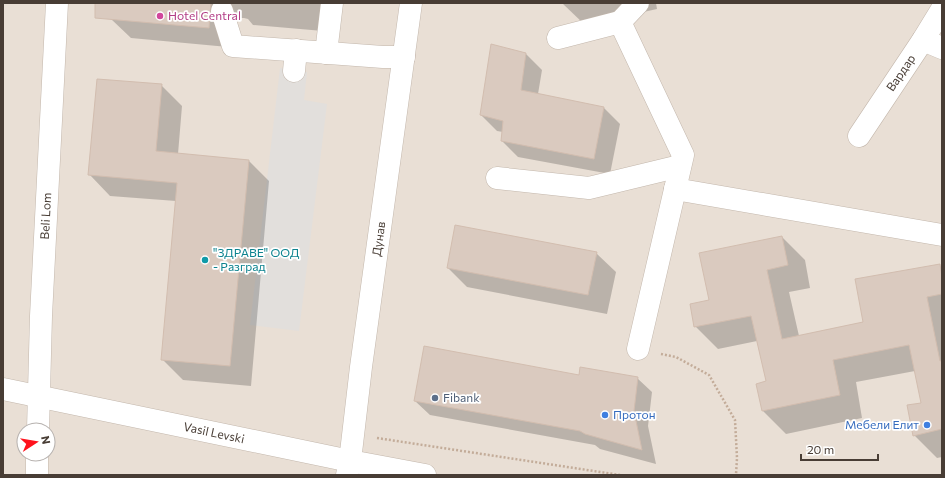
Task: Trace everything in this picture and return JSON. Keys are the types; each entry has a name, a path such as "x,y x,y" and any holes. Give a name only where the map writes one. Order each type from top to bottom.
{"street":[{"name":"Beli Lom","path":"38,422 41,316 57,3"},
{"path":"326,53 332,3"},
{"name":"Дунав","path":"348,468 411,3"},
{"path":"558,38 620,22 638,3"},
{"name":"Вардар","path":"859,136 932,44 942,9"},
{"path":"222,11 233,46 295,60 326,53 404,57"},
{"path":"620,22 683,154 638,349"},
{"path":"497,178 589,188 680,166"},
{"path":"675,189 942,235"},
{"name":"Vasil Levski","path":"6,389 348,468 424,475"},
{"path":"37,462 37,475"}],"path":[{"path":"638,349 676,357 709,375 735,420 737,458 736,475"},
{"path":"353,434 620,475"}],"shaded area":[{"path":"3,3 942,3 942,475 3,475"},
{"path":"280,68 307,72 304,100 327,104 299,331 250,325"}],"building":[{"name":"Hotel Central","path":"95,3 211,3 209,28 95,18"},
{"path":"491,44 526,53 521,90 604,107 594,159 501,141 503,121 480,115"},
{"name":"\"ЗДРАВЕ\" ООД - Разград","path":"97,79 162,84 156,151 249,160 230,366 161,360 177,183 88,175"},
{"path":"455,225 597,252 588,295 447,268"},
{"path":"782,236 788,265 767,270 782,339 863,322 855,279 940,264 942,294 927,297 940,361 942,361 942,429 913,436 907,405 921,403 909,345 833,360 840,395 762,411 756,384 766,381 751,316 694,327 690,304 709,300 699,253"},
{"path":"424,346 579,375 580,367 638,377 634,411 642,450 585,434 580,431 414,401"}],"place":[{"name":"Hotel Central","path":"160,16"},
{"name":"\"ЗДРАВЕ\" ООД - Разград","path":"205,260"},
{"name":"Fibank","path":"435,398"},
{"name":"Протон","path":"605,415"},
{"name":"Мебели Елит","path":"927,425"}]}
